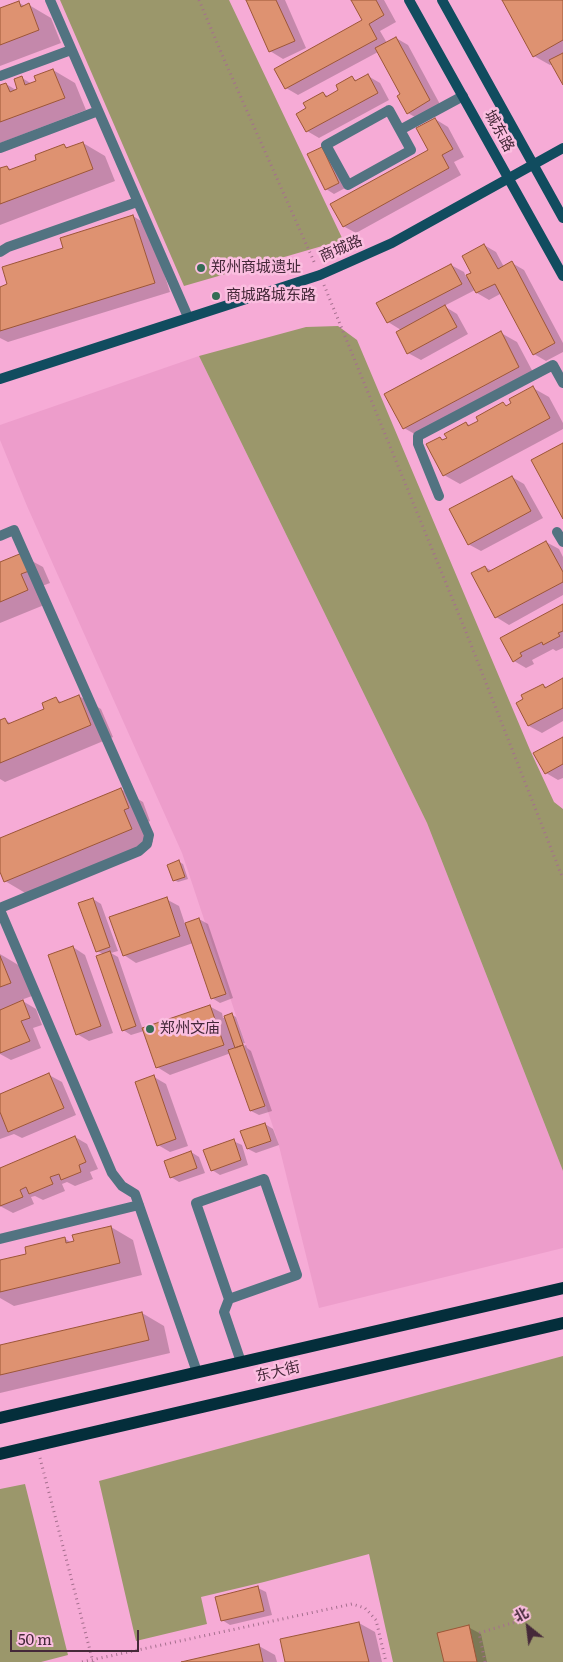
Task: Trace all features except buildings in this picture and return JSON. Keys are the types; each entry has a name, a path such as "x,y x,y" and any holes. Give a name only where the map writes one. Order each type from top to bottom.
{"main road":[{"name":"东大街","path":"0,1418 563,1288"},
{"name":"东大街","path":"0,1454 563,1323"}],"street":[{"name":"城东路","path":"409,0 563,276"},
{"name":"城东路","path":"442,0 563,218"},
{"name":"商城路","path":"0,379 320,274 392,243 563,148"}],"lane":[{"path":"50,0 188,317"},
{"path":"0,76 71,50"},
{"path":"400,130 463,96"},
{"path":"389,110 400,130 411,150 348,185 326,145 389,110"},
{"path":"0,148 98,111"},
{"path":"0,252 8,247 137,202"},
{"path":"439,496 418,444 418,436 553,365 563,383"},
{"path":"0,536 14,530 149,835 147,844 139,851 0,909 112,1173 122,1186 135,1194 197,1372"},
{"path":"558,532 563,542"},
{"path":"229,1299 297,1275 264,1179 196,1203 229,1299 224,1312 241,1362"},
{"path":"0,1239 139,1205"}],"path":[{"path":"199,0 320,274 466,632 563,879"},
{"path":"36,1445 93,1661"},
{"path":"82,1662 352,1604 365,1608 376,1620 386,1662"},
{"path":"485,1662 479,1633 519,1622"}],"shaded area":[{"path":"60,0 229,0 343,240 184,286"},
{"path":"338,326 357,340 530,750 554,802 563,809 563,1171 427,823 199,356 306,327"},
{"path":"199,356 427,823 563,1171 563,1248 319,1308 278,1142 182,853 27,506 0,440 0,425"},
{"path":"563,1356 563,1662 393,1662 369,1554 201,1597 207,1624 136,1641 99,1481"},
{"path":"25,1484 68,1655 41,1662 0,1662 0,1489"}],"place":[{"name":"郑州商城遗址","path":"201,268"},
{"name":"商城路城东路","path":"216,296"},
{"name":"郑州文庙","path":"150,1029"}]}
